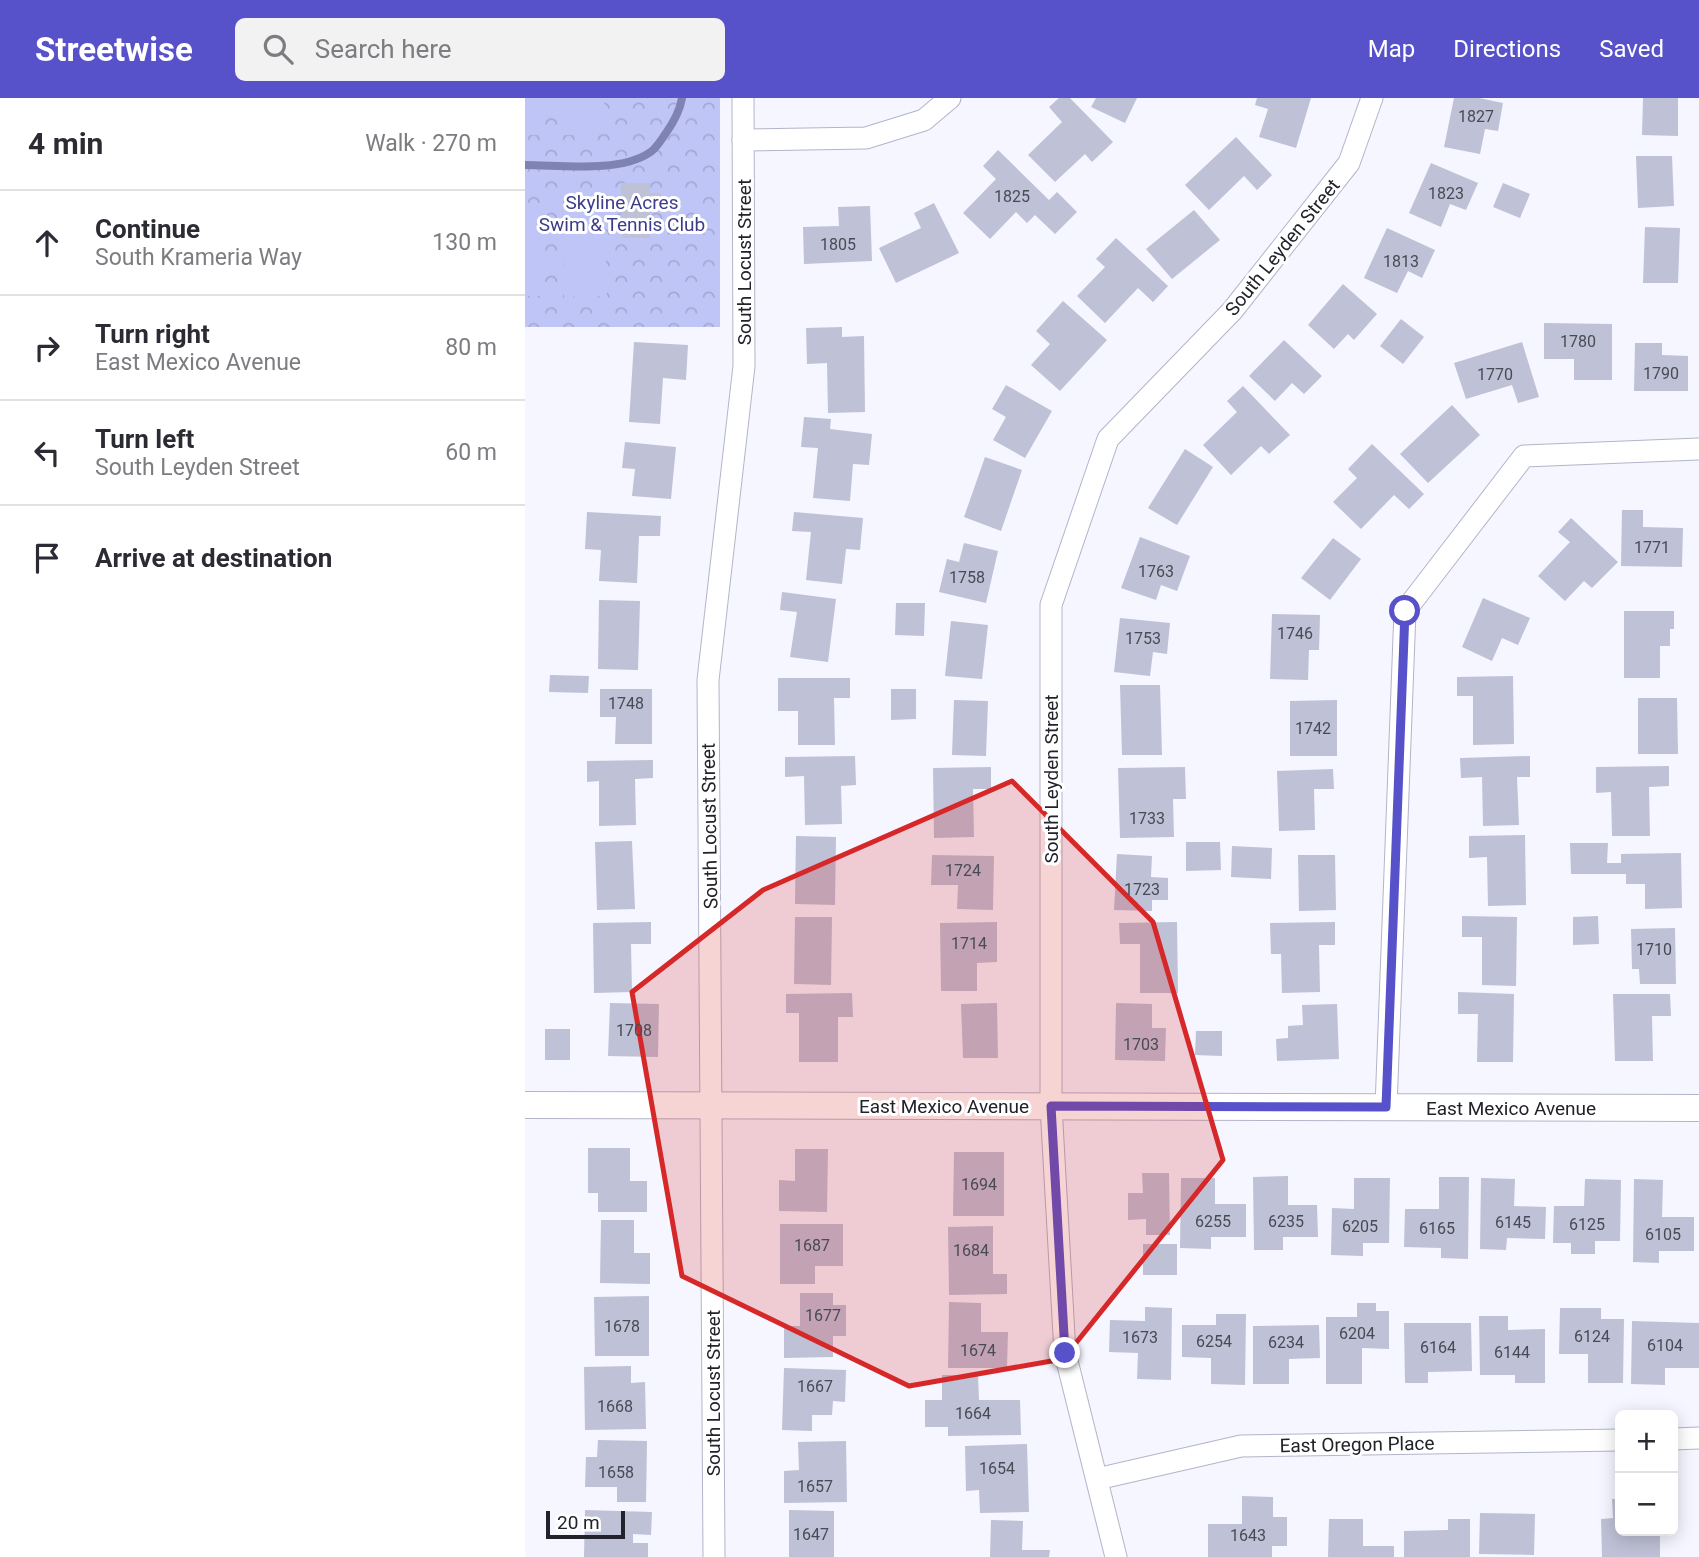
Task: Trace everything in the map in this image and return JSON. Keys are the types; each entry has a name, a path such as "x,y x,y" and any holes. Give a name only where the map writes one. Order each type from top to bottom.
{"street":[{"name":"South Locust Street","path":"714,1557 708,680 744,366 743,98"},
{"path":"743,140 866,138 924,120 950,98"},
{"name":"South Leyden Street","path":"1116,1557 1065,1353 1051,1106 1051,605 1108,439 1232,311 1349,163 1372,98"},
{"path":"1386,1107 1405,611 1524,456 1699,449"},
{"name":"East Mexico Avenue","path":"525,1105 1699,1108"},
{"path":"1678,1439 1699,1438"},
{"name":"East Oregon Place","path":"1097,1479 1241,1446 1615,1440"}],"highlighted area":[{"path":"1012,781 1153,922 1223,1160 1063,1359 909,1386 682,1276 632,992 763,890"}],"green space":[{"name":"Skyline Acres Swim & Tennis Club","path":"525,98 720,98 720,327 525,327"},
{"path":"525,98 542,98 542,135 525,135"},
{"path":"561,98 604,98 605,134 562,135"},
{"path":"525,203 542,203 544,296 525,296"},
{"path":"605,203 607,296 564,297 562,204"}],"building":[{"path":"1059,98 1070,98 1113,142 1092,162 1085,154 1055,182 1028,155 1062,122 1049,107"},
{"path":"1096,98 1137,98 1125,123 1091,107"},
{"path":"1257,98 1311,98 1296,148 1259,137 1268,109 1255,105"},
{"path":"1454,98 1479,98 1503,103 1498,131 1485,129 1480,154 1444,147"},
{"path":"1643,98 1678,98 1678,136 1642,135"},
{"path":"1236,137 1272,175 1257,190 1244,176 1209,210 1185,185"},
{"path":"998,150 1049,200 1057,192 1077,212 1055,234 1035,215 1027,223 1016,212 990,239 963,213 996,179 983,166"},
{"path":"1636,156 1672,156 1674,206 1638,208"},
{"path":"1431,163 1478,183 1466,210 1450,204 1441,227 1409,213"},
{"path":"621,183 650,183 650,193 661,193 661,208 650,208 650,238 622,238"},
{"path":"1503,183 1530,194 1520,218 1493,207"},
{"path":"934,203 959,253 896,283 879,248 921,228 914,213"},
{"path":"870,206 872,261 804,264 803,227 839,226 838,207"},
{"path":"1194,210 1220,240 1172,279 1146,249"},
{"path":"1645,227 1680,228 1678,283 1643,283"},
{"path":"1387,228 1435,250 1422,278 1408,271 1397,293 1364,278"},
{"path":"1116,238 1168,286 1153,302 1138,288 1105,323 1077,296 1105,267 1096,259"},
{"path":"1343,284 1377,314 1354,340 1348,334 1334,349 1308,325"},
{"path":"1063,301 1107,340 1060,391 1031,365 1050,344 1036,331"},
{"path":"1401,319 1424,337 1403,364 1380,346"},
{"path":"1544,323 1612,324 1612,380 1574,380 1574,359 1544,359"},
{"path":"842,327 842,337 864,336 865,412 828,413 827,363 807,364 806,328"},
{"path":"1284,340 1322,376 1304,394 1292,383 1275,401 1249,376"},
{"path":"634,342 688,345 686,380 663,378 660,424 629,422"},
{"path":"1522,342 1539,397 1518,403 1512,385 1466,399 1454,363"},
{"path":"1635,343 1662,343 1662,355 1688,356 1688,391 1634,391"},
{"path":"1006,385 1052,411 1025,458 993,440 1006,417 992,409"},
{"path":"1243,386 1290,435 1269,454 1261,446 1231,475 1203,445 1237,412 1227,401"},
{"path":"1452,405 1480,435 1428,483 1400,454"},
{"path":"804,417 831,419 830,429 872,434 869,465 853,464 850,501 813,498 818,448 801,447"},
{"path":"625,442 676,447 671,499 632,496 635,469 622,468"},
{"path":"1372,444 1424,494 1409,509 1394,495 1361,529 1333,502 1357,478 1348,469"},
{"path":"1185,449 1213,467 1177,525 1148,508"},
{"path":"985,457 1022,470 1001,531 964,517"},
{"path":"1622,510 1643,510 1643,527 1683,528 1682,567 1621,566"},
{"path":"587,512 661,516 660,536 639,536 637,583 599,581 601,550 585,549"},
{"path":"794,512 863,518 860,550 846,549 842,584 806,580 811,532 792,531"},
{"path":"1571,518 1618,562 1592,588 1584,581 1565,601 1538,576 1570,542 1558,532"},
{"path":"1140,537 1190,556 1177,591 1161,585 1156,600 1121,588"},
{"path":"1333,538 1361,559 1330,600 1301,578"},
{"path":"964,543 998,551 986,603 939,592 947,559 959,562"},
{"path":"782,592 836,599 828,662 790,657 797,612 780,610"},
{"path":"1483,598 1530,618 1518,645 1502,638 1492,661 1462,647"},
{"path":"599,600 640,601 638,670 598,669"},
{"path":"896,603 925,603 924,636 895,635"},
{"path":"1624,611 1674,611 1670,646 1660,646 1660,678 1624,678"},
{"path":"1272,614 1320,615 1319,650 1309,650 1308,680 1270,679"},
{"path":"1120,618 1170,623 1167,654 1153,652 1150,676 1114,672"},
{"path":"951,621 988,625 982,679 945,676"},
{"path":"550,675 589,676 588,693 549,692"},
{"path":"1513,676 1514,744 1473,745 1473,696 1457,696 1457,677"},
{"path":"778,678 850,678 850,698 834,698 835,745 798,745 798,711 778,711"},
{"path":"1120,685 1160,685 1162,755 1122,755"},
{"path":"600,689 652,689 652,744 615,744 616,717 600,717"},
{"path":"891,689 916,689 916,719 891,720"},
{"path":"1638,698 1677,698 1678,754 1638,754"},
{"path":"954,700 988,701 986,756 952,755"},
{"path":"1337,700 1337,756 1290,756 1290,701"},
{"path":"855,756 856,785 841,786 842,824 805,825 804,776 785,777 785,757"},
{"path":"1530,756 1530,777 1517,777 1519,825 1483,826 1482,777 1461,778 1460,758"},
{"path":"653,760 653,778 635,779 636,825 599,826 599,781 587,782 587,761"},
{"path":"1669,766 1669,786 1649,787 1650,836 1612,836 1611,792 1596,793 1596,767"},
{"path":"991,767 991,789 973,789 974,837 934,838 933,768"},
{"path":"1185,767 1186,799 1173,799 1174,837 1120,838 1118,768"},
{"path":"1333,769 1334,789 1314,789 1315,830 1279,831 1277,771"},
{"path":"1525,835 1526,905 1488,906 1487,857 1469,858 1469,836"},
{"path":"796,836 836,837 835,905 795,904"},
{"path":"632,841 635,909 597,910 595,842"},
{"path":"1186,842 1220,842 1221,870 1186,871"},
{"path":"1570,843 1608,843 1607,863 1621,863 1621,854 1681,853 1682,908 1645,909 1645,884 1626,884 1626,874 1571,874"},
{"path":"1232,846 1272,848 1271,879 1231,877"},
{"path":"1117,854 1152,856 1151,877 1168,878 1168,900 1152,900 1152,911 1114,910"},
{"path":"932,855 994,856 993,910 957,909 958,885 931,885"},
{"path":"1298,855 1335,855 1336,910 1299,911"},
{"path":"1462,916 1517,917 1516,986 1482,985 1482,937 1462,937"},
{"path":"1598,916 1599,944 1573,945 1573,917"},
{"path":"795,917 832,917 831,985 794,984"},
{"path":"651,922 651,944 631,944 632,992 594,993 593,923"},
{"path":"997,922 997,962 977,963 977,991 941,991 940,923"},
{"path":"1177,922 1178,993 1140,993 1140,944 1120,944 1119,923"},
{"path":"1335,922 1335,945 1319,945 1320,992 1282,993 1281,954 1271,954 1270,923"},
{"path":"1675,928 1676,984 1640,984 1639,969 1632,969 1631,929"},
{"path":"1458,992 1514,994 1513,1062 1477,1062 1478,1014 1458,1014"},
{"path":"852,993 853,1017 838,1017 838,1062 799,1062 799,1013 786,1013 786,994"},
{"path":"1613,994 1670,994 1671,1016 1652,1016 1653,1061 1615,1061"},
{"path":"610,1003 659,1004 658,1057 608,1056"},
{"path":"997,1003 998,1058 963,1058 961,1004"},
{"path":"1116,1003 1152,1004 1152,1028 1166,1028 1165,1061 1115,1060"},
{"path":"1337,1004 1339,1059 1277,1061 1276,1039 1288,1038 1288,1026 1303,1025 1302,1005"},
{"path":"545,1029 570,1029 570,1060 545,1060"},
{"path":"1196,1031 1222,1031 1222,1056 1195,1055"},
{"path":"588,1148 630,1148 630,1181 647,1181 647,1212 598,1212 598,1193 588,1193"},
{"path":"795,1149 828,1149 827,1212 779,1211 779,1180 795,1181"},
{"path":"954,1152 1004,1152 1004,1216 953,1216"},
{"path":"1142,1173 1169,1173 1170,1235 1146,1235 1146,1219 1128,1220 1128,1193 1143,1193"},
{"path":"1288,1176 1288,1205 1317,1205 1318,1237 1283,1237 1283,1250 1254,1250 1253,1177"},
{"path":"1439,1177 1469,1177 1468,1259 1441,1258 1441,1248 1404,1247 1405,1209 1439,1209"},
{"path":"1181,1178 1215,1178 1215,1204 1246,1204 1246,1237 1211,1237 1211,1249 1180,1248"},
{"path":"1354,1178 1390,1178 1389,1243 1363,1243 1363,1256 1331,1255 1332,1208 1354,1209"},
{"path":"1481,1178 1515,1179 1514,1206 1546,1207 1545,1239 1507,1238 1506,1250 1480,1249"},
{"path":"1585,1179 1621,1180 1620,1241 1595,1241 1595,1254 1571,1254 1571,1243 1553,1243 1554,1206 1584,1206"},
{"path":"1634,1179 1663,1180 1662,1217 1694,1217 1694,1251 1659,1251 1659,1263 1633,1262"},
{"path":"601,1220 634,1220 634,1253 650,1253 650,1284 600,1283"},
{"path":"780,1224 843,1224 843,1266 815,1266 815,1284 780,1284"},
{"path":"993,1226 993,1274 1007,1274 1007,1294 949,1295 948,1227"},
{"path":"1143,1244 1177,1244 1177,1275 1143,1275"},
{"path":"800,1293 833,1293 833,1305 846,1305 846,1336 833,1336 833,1357 784,1358 784,1326 800,1326"},
{"path":"649,1296 649,1356 595,1356 594,1297"},
{"path":"949,1302 981,1303 981,1332 1008,1332 1007,1368 948,1368"},
{"path":"1357,1303 1376,1303 1376,1311 1389,1311 1389,1349 1362,1348 1362,1384 1326,1384 1326,1317 1357,1317"},
{"path":"1145,1307 1172,1308 1171,1380 1137,1379 1138,1353 1109,1352 1110,1320 1145,1321"},
{"path":"1560,1308 1601,1308 1601,1319 1624,1319 1623,1383 1588,1383 1588,1354 1559,1354"},
{"path":"1216,1314 1246,1314 1245,1385 1211,1384 1211,1358 1182,1357 1182,1325 1216,1325"},
{"path":"1479,1316 1508,1316 1508,1330 1545,1329 1545,1383 1515,1383 1515,1375 1480,1375"},
{"path":"1632,1321 1699,1323 1699,1368 1665,1368 1665,1385 1631,1384"},
{"path":"1404,1323 1471,1323 1472,1371 1428,1372 1428,1383 1405,1383"},
{"path":"1319,1325 1320,1358 1289,1359 1289,1384 1253,1384 1253,1326"},
{"path":"631,1366 631,1383 645,1382 646,1429 585,1430 584,1367"},
{"path":"784,1368 846,1370 845,1402 833,1401 832,1415 812,1415 812,1431 782,1430"},
{"path":"942,1375 978,1375 979,1400 1020,1400 1021,1435 948,1436 948,1427 925,1427 925,1400 942,1400"},
{"path":"598,1440 647,1441 646,1502 617,1502 617,1487 585,1487 586,1457 597,1457"},
{"path":"846,1441 847,1502 784,1503 784,1471 799,1470 798,1442"},
{"path":"1027,1444 1029,1512 980,1513 979,1490 966,1491 965,1446"},
{"path":"1242,1496 1273,1497 1273,1517 1287,1517 1287,1546 1272,1546 1272,1557 1208,1557 1208,1524 1242,1524"},
{"path":"1612,1499 1615,1499 1615,1536 1660,1536 1660,1557 1602,1557 1601,1519 1613,1518"},
{"path":"585,1510 652,1512 651,1535 633,1534 633,1543 648,1543 648,1557 584,1557"},
{"path":"789,1510 834,1511 834,1557 789,1557"},
{"path":"1480,1513 1535,1514 1534,1555 1479,1554"},
{"path":"1329,1519 1363,1519 1363,1546 1394,1546 1394,1557 1328,1557"},
{"path":"1448,1519 1470,1519 1470,1557 1404,1557 1404,1531 1448,1530"},
{"path":"991,1520 1023,1521 1022,1550 1050,1550 1049,1557 990,1557"}],"waterway":[{"path":"525,165 606,166 636,159 652,151 658,144 674,121 682,98"}],"route":[{"path":"1065,1353 1051,1106 1386,1107 1405,611"}]}
